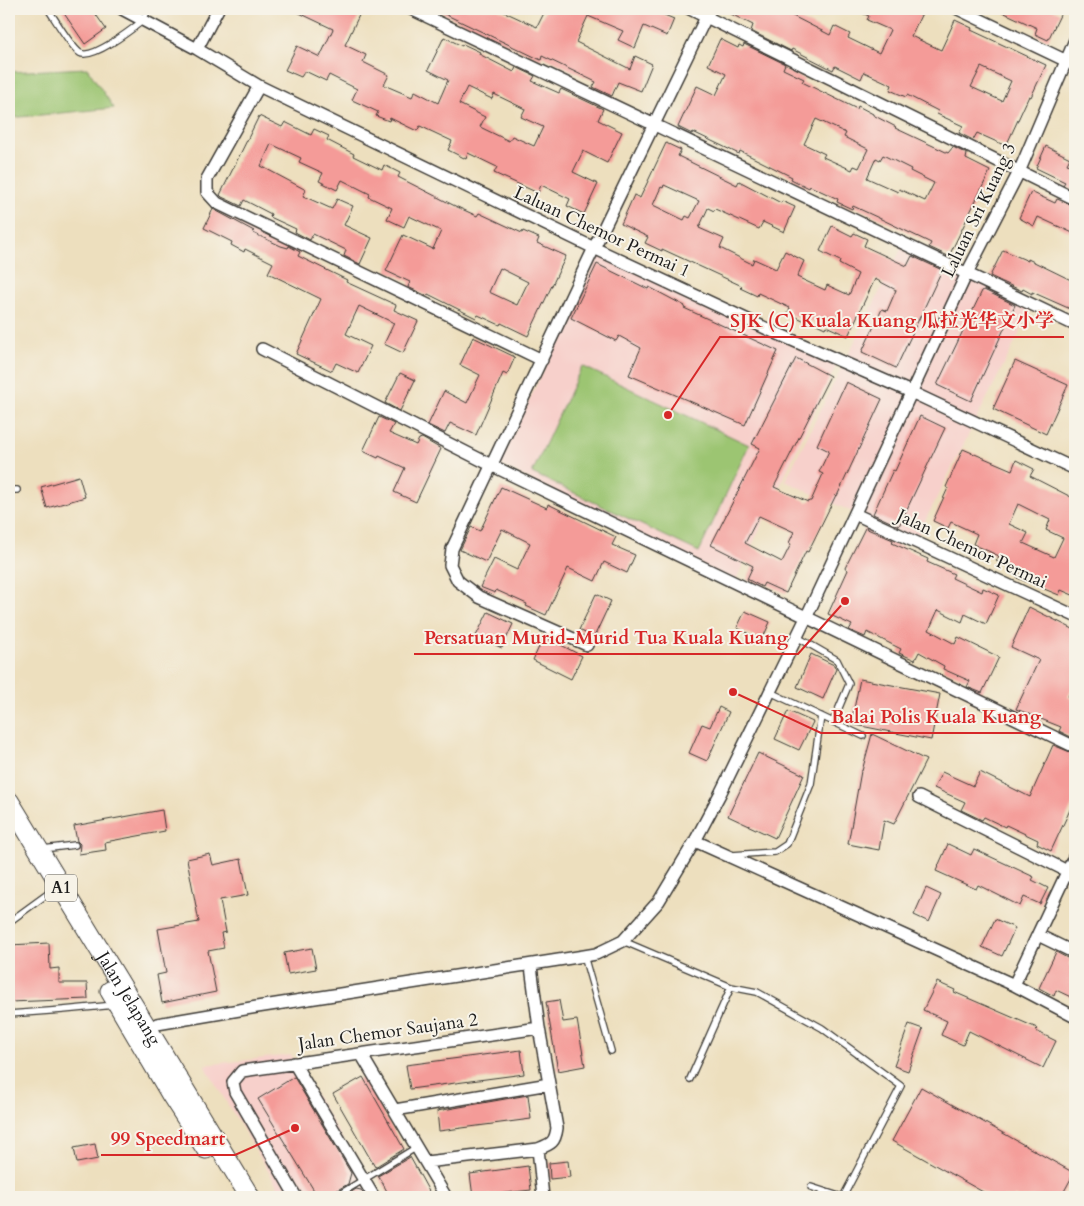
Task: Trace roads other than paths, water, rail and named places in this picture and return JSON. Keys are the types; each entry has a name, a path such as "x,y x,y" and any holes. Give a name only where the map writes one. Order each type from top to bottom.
{"main road":[{"name":"Jalan Jelapang","path":"9,801 143,1033 250,1197"},
{"name":"Jalan Jelapang","path":"9,814 118,1004 143,1033 170,1093 235,1197"}],"street":[{"name":"Laluan Chemor Permai 1","path":"122,9 197,49 260,86 594,248 776,334 911,392 1075,469"},
{"path":"197,49 218,9"},
{"path":"411,9 1075,325"},
{"path":"690,9 709,13 1075,199"},
{"path":"958,9 1071,63"},
{"path":"587,645 479,597 458,581 450,565 452,549 594,248 709,13"},
{"name":"Laluan Sri Kuang 3","path":"623,941 659,901 695,842 797,637 967,273 1019,172 1071,63 1075,40"},
{"path":"260,86 207,179 207,192 217,203 542,360"},
{"path":"262,349 491,465 1075,747"},
{"name":"Jalan Chemor Permai","path":"855,514 1075,616"},
{"path":"919,797 1072,873"},
{"path":"695,842 1014,985 1075,1017"},
{"path":"1014,985 1038,935 1072,873 1075,855"},
{"path":"1038,935 1075,953"},
{"path":"143,1033 157,1024 258,1006 530,966 596,954 623,941"},
{"path":"426,1162 538,1149 549,1144 555,1138 557,1128 530,966"},
{"name":"Jalan Chemor Saujana 2","path":"296,1197 235,1092 233,1082 242,1070 539,1028"},
{"path":"361,1054 446,1197"},
{"path":"294,1063 374,1197"},
{"path":"395,1110 549,1084"},
{"path":"538,1149 543,1197"}],"lane":[{"path":"48,9 80,53 88,54 100,50 142,21 149,9"},
{"path":"9,490 17,490"},
{"path":"797,637 837,660 849,684 833,722"},
{"path":"770,692 863,736"},
{"path":"728,856 775,852 787,844 811,784 821,716"},
{"path":"38,850 75,845"},
{"path":"9,922 53,890"},
{"path":"623,941 732,988 757,992 822,1028 900,1086 843,1197 811,1187"},
{"path":"584,956 611,1051"},
{"path":"690,1079 732,988"},
{"path":"9,1014 118,1004"},
{"path":"336,1197 417,1147"}],"place":[{"name":"SJK (C) Kuala Kuang 瓜拉光华文小学","path":"668,415"},
{"name":"Persatuan Murid-Murid Tua Kuala Kuang","path":"845,601"},
{"name":"Balai Polis Kuala Kuang","path":"733,692"},
{"name":"99 Speedmart","path":"295,1128"}]}
